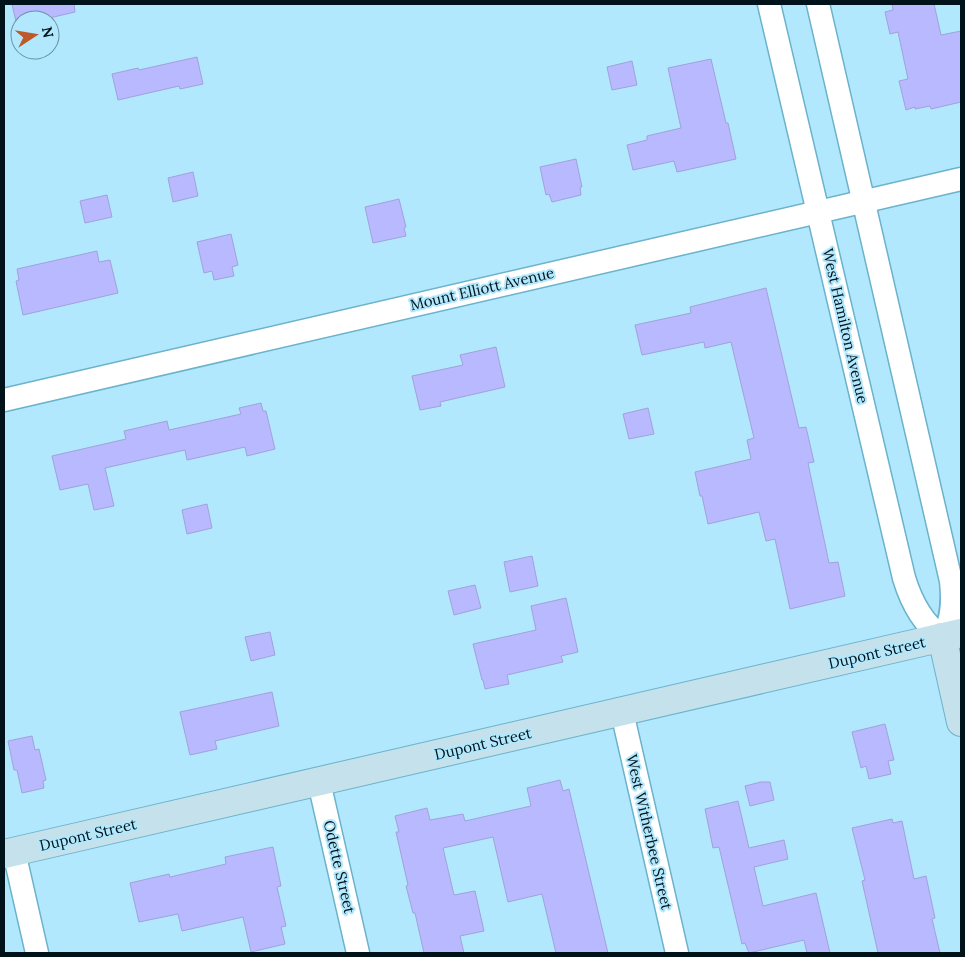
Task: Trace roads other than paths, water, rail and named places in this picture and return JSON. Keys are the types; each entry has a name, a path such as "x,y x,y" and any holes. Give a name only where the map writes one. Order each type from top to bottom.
{"street":[{"name":"West Hamilton Avenue","path":"769,4 904,578 920,614 931,628 952,635"},
{"path":"818,4 951,581 952,609 948,626 952,635 961,722"},
{"name":"Mount Elliott Avenue","path":"4,400 961,179"},
{"name":"Dupont Street","path":"9,853 952,635"},
{"name":"West Witherbee Street","path":"622,712 677,953"},
{"name":"Odette Street","path":"319,782 358,953"},
{"path":"9,853 37,953"}]}
